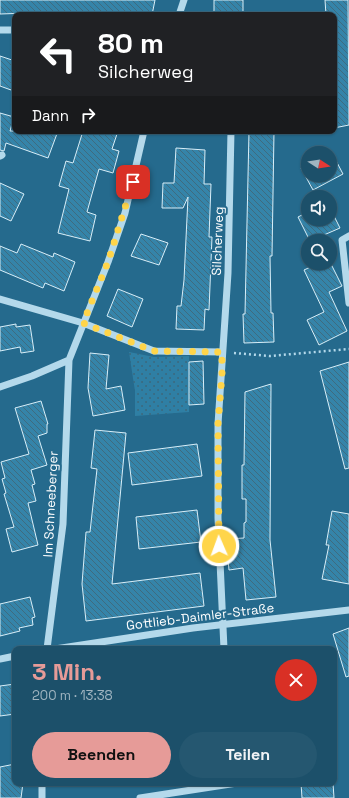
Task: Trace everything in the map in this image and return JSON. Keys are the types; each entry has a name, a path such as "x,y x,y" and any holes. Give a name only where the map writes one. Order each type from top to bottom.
{"street":[{"path":"180,12 184,0"},
{"path":"0,30 12,30"},
{"name":"Im Schneeberger","path":"47,646 63,524 69,360 108,262 125,213 143,134"},
{"name":"Silcherweg","path":"224,646 218,518 218,424 227,280 231,134"},
{"path":"349,236 342,240 349,303"},
{"path":"0,299 83,323 154,351 222,352"},
{"path":"0,387 32,376 69,360"},
{"name":"Gottlieb-Daimler-Straße","path":"75,646 192,628 349,610"},
{"path":"0,659 12,657"},
{"path":"42,786 42,798"},
{"path":"140,798 218,786"}],"path":[{"path":"222,352 270,356 349,349"}],"shaded area":[{"path":"129,352 154,357 189,356 189,412 135,416 135,391"}],"building":[{"path":"0,0 155,0 153,12 12,12 12,14 0,14"},
{"path":"214,0 243,0 243,12 214,12"},
{"path":"325,0 348,0 349,125 337,127 337,12 326,12"},
{"path":"0,56 12,60 12,87 11,90 0,86"},
{"path":"0,113 12,116 10,131 12,131 12,134 57,134 48,158 6,143 4,151 0,150"},
{"path":"82,134 117,134 112,149 119,151 113,173 99,169 87,212 96,215 90,241 58,233 69,189 59,186 66,161 73,163"},
{"path":"249,134 274,134 272,256 270,256 271,313 273,313 274,342 244,343 243,314 245,314"},
{"path":"176,148 205,150 204,184 211,184 209,237 212,237 209,310 205,309 204,330 176,329 177,306 181,306 184,280 188,197 183,208 162,208 163,183 174,183"},
{"path":"337,162 343,174 337,177"},
{"path":"309,182 328,182 313,190"},
{"path":"0,183 24,194 11,221 0,216"},
{"path":"301,216 301,223 298,217"},
{"path":"337,222 340,228 326,234 306,234 302,226 337,226"},
{"path":"141,234 168,243 159,265 131,256"},
{"path":"21,244 53,257 54,253 75,262 64,291 45,283 43,288 0,270 0,246 17,253"},
{"path":"304,270 334,270 342,286 329,292 347,331 319,345 307,320 324,312"},
{"path":"118,289 143,299 132,327 107,316"},
{"path":"16,324 16,327 30,325 34,351 21,353 20,347 0,351 0,327"},
{"path":"90,353 109,355 106,389 121,386 125,410 93,416 88,388"},
{"path":"203,361 204,404 189,405 189,362"},
{"path":"349,362 349,468 345,469 320,371"},
{"path":"271,384 270,540 276,597 246,600 243,568 229,570 226,539 244,538 246,499 242,499 242,465 244,465 245,392"},
{"path":"41,401 48,424 47,433 38,436 47,465 31,470 35,484 32,485 36,501 28,503 38,545 12,552 6,529 14,527 4,494 6,493 2,479 5,478 1,462 29,454 15,408"},
{"path":"95,430 126,433 112,584 200,573 204,606 86,621 82,584 86,532 90,532 97,469 91,468"},
{"path":"197,444 202,476 132,485 128,453"},
{"path":"197,510 201,542 139,549 136,517"},
{"path":"332,511 349,514 349,584 322,579 329,545 326,545"},
{"path":"30,597 35,617 32,618 33,625 19,628 20,631 0,636 0,604"},
{"path":"349,628 349,676 346,677 333,634"},
{"path":"12,684 12,714 0,716 0,686"},
{"path":"12,765 12,786 23,786 21,798 0,798 0,767"},
{"path":"301,786 333,786 334,798 302,798"}],"route":[{"path":"133,182 125,213 108,262 83,323 154,351 222,352 222,374 218,424 219,546"}]}
